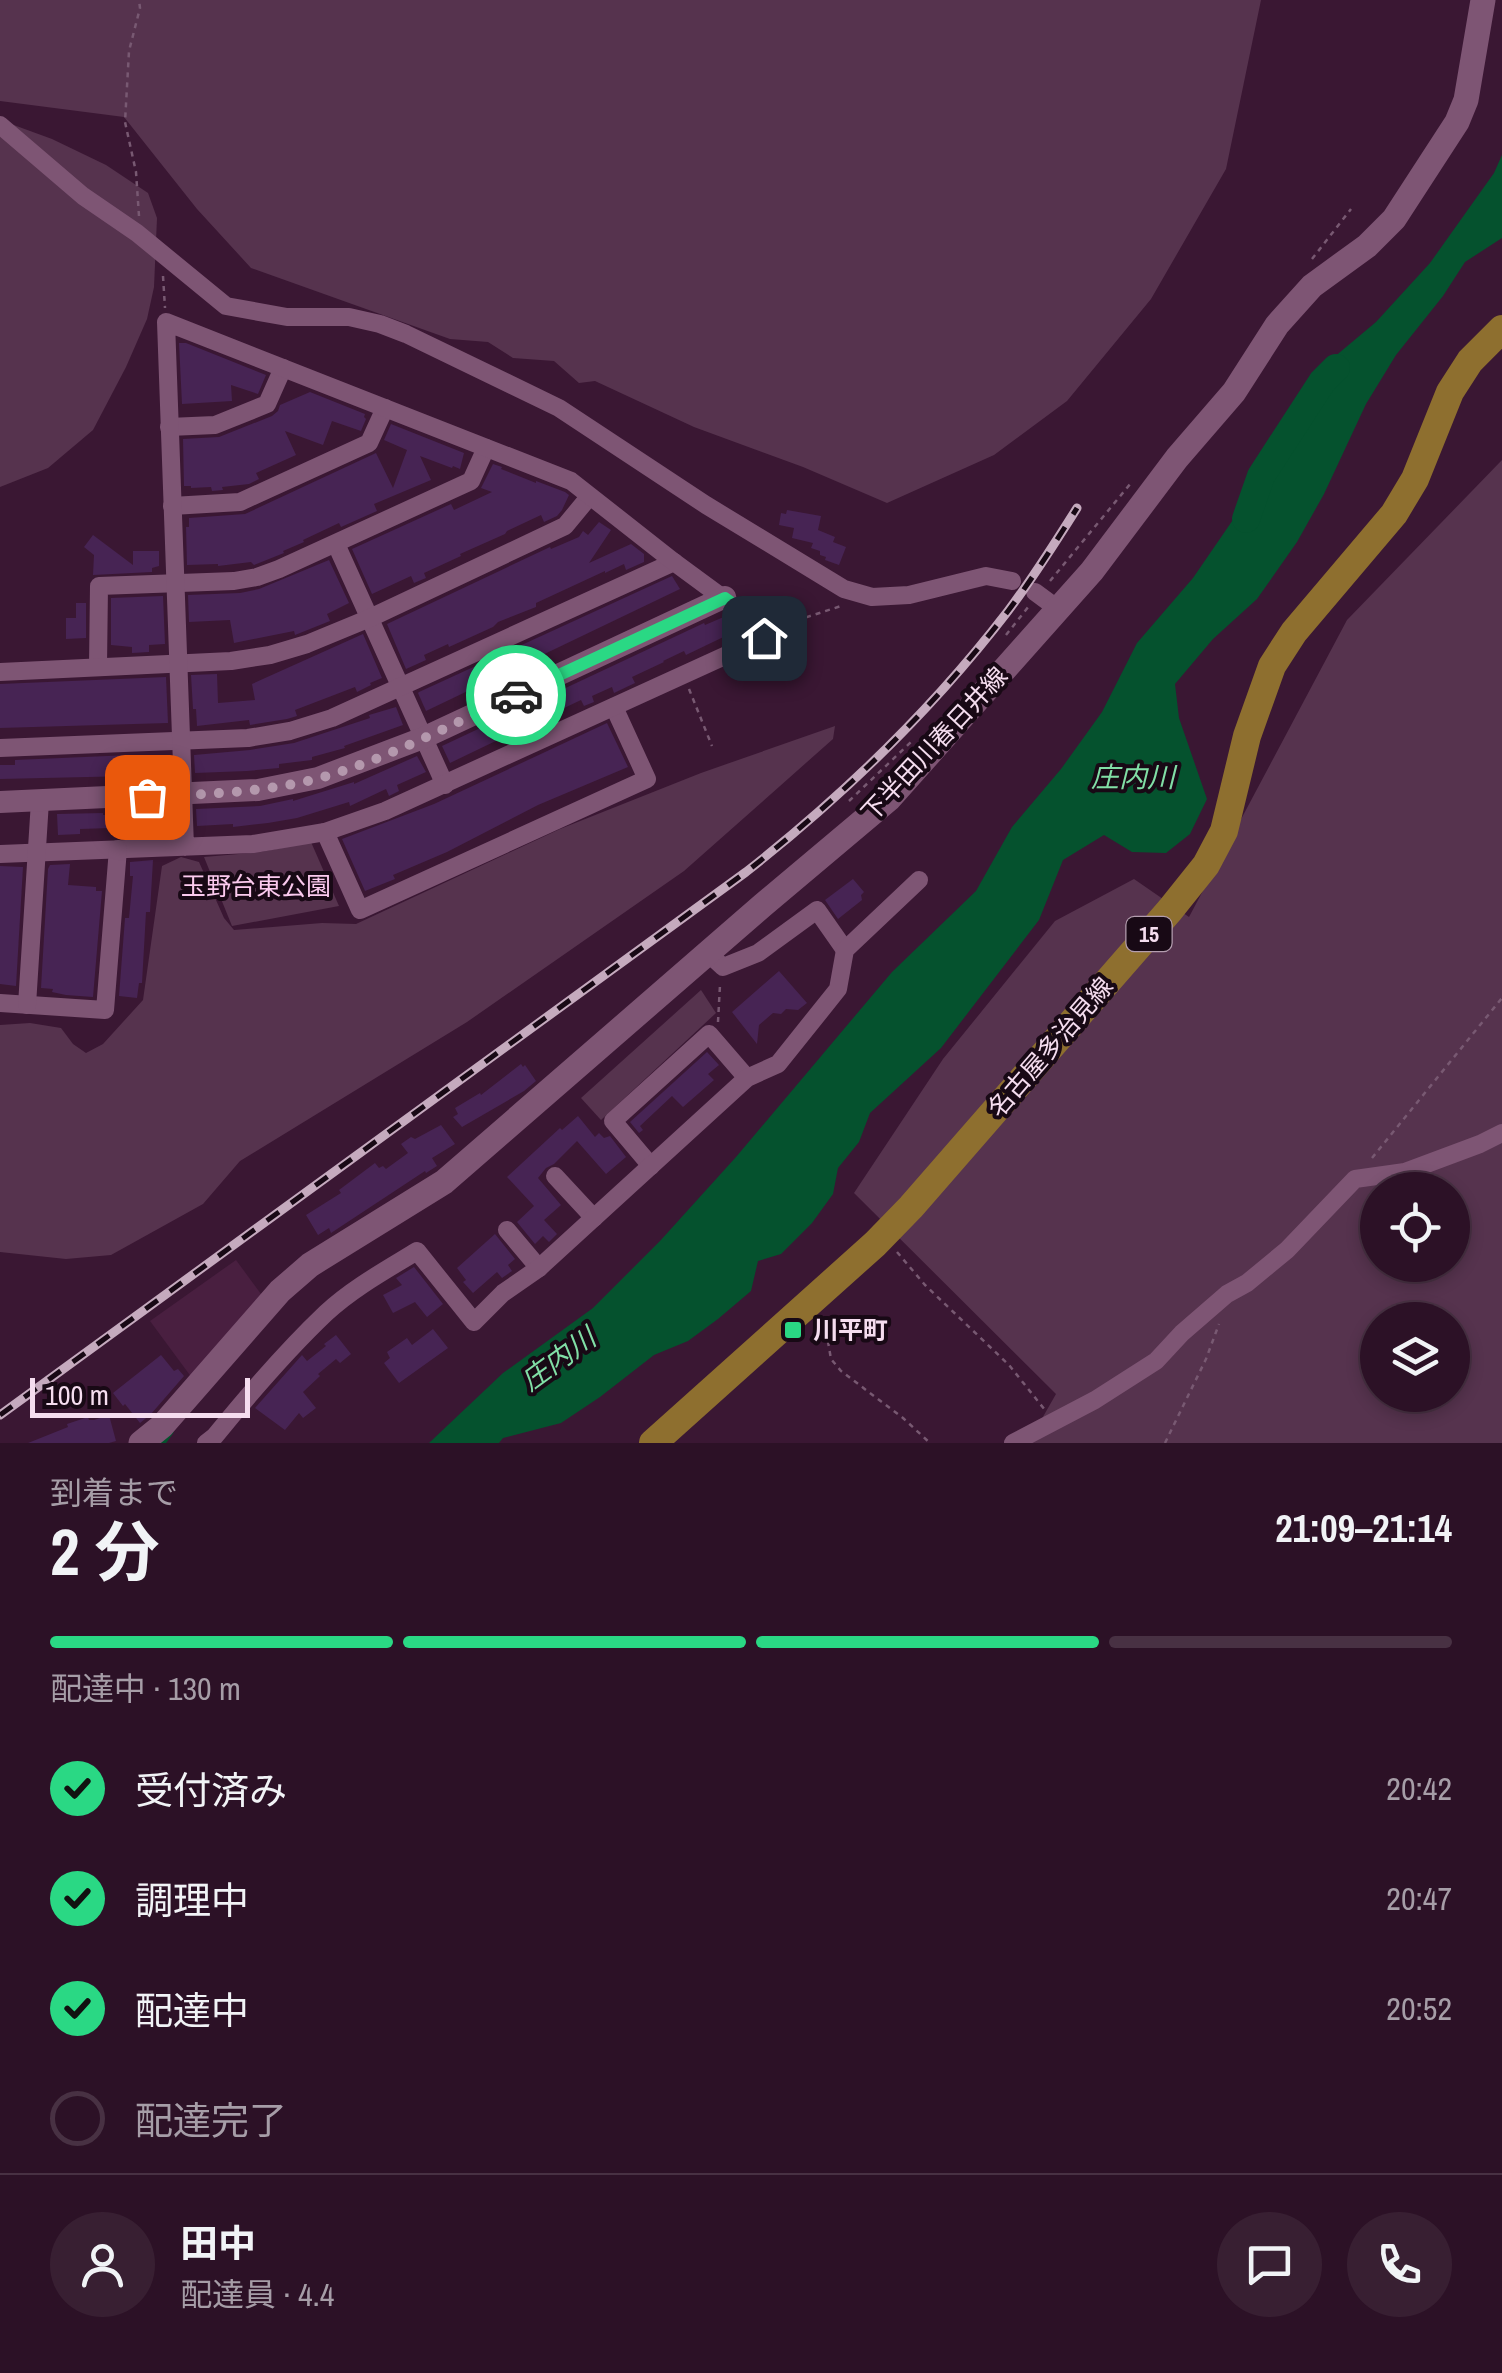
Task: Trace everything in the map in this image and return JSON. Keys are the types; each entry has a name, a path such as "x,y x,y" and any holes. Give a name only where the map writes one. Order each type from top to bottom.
{"main road":[{"name":"下半田川春日井線","path":"141,1443 162,1426 280,1291 310,1265 444,1182 716,960 763,904 889,798 1043,597 1092,570 1177,458 1234,392 1278,325 1312,286 1394,220 1457,122 1466,100 1483,0"},
{"name":"名古屋多治見線","path":"653,1443 881,1238 1206,865 1224,831 1248,736 1272,666 1294,632 1394,514 1416,479 1450,392 1470,361 1502,329"}],"street":[{"path":"0,124 32,155 137,232 226,306 287,318 349,317 380,324 559,408 706,505 844,588 872,597 910,595 986,576 1012,581"},
{"path":"0,854 38,853 118,849 185,847 254,844 325,832 386,812 764,638 766,628 571,481 166,322 185,847"},
{"path":"170,427 215,425 267,404 283,368"},
{"path":"172,506 240,502 369,443 385,408"},
{"path":"98,666 99,586 257,577 472,481 486,448"},
{"path":"0,672 231,661 308,644 565,526 590,497"},
{"path":"336,544 445,785"},
{"path":"0,748 180,742 290,731 332,718 674,562"},
{"path":"0,802 258,790 318,778 422,738 725,598"},
{"path":"325,832 360,910 647,778 614,707"},
{"path":"27,1006 40,801"},
{"path":"0,1003 105,1010 118,849"},
{"path":"206,1443 328,1312 417,1251 474,1322 748,1078 778,1064 838,989 845,950 919,880"},
{"path":"716,960 758,953 818,910 845,950"},
{"path":"651,1166 613,1122 709,1034 748,1078"},
{"path":"1013,1443 1095,1400 1156,1361 1227,1294 1248,1283 1287,1250 1356,1179 1405,1172 1502,1133"},
{"path":"555,1176 594,1218"},
{"path":"507,1230 539,1268"}],"path":[{"path":"137,232 136,172 125,122 129,51 139,0"},
{"path":"166,322 162,263 168,257"},
{"path":"998,646 1043,597 1126,490"},
{"path":"849,801 916,737"},
{"path":"709,1034 716,1029 720,1011 716,960"},
{"path":"1356,1179 1502,998"},
{"path":"881,1238 925,1286 1009,1365 1054,1421"},
{"path":"1165,1443 1206,1359 1227,1294"},
{"path":"808,1305 827,1336 831,1359 841,1371 904,1418 930,1443"}],"shaded area":[{"path":"236,1260 264,1298 192,1378 150,1321"}],"green space":[{"path":"0,0 1261,0 1226,169 1151,299 1067,401 994,455 887,503 694,427 595,381 579,383 554,361 513,358 488,342 450,339 251,268 197,209 124,117 0,101"},
{"path":"0,120 106,165 148,193 157,218 154,287 147,319 93,430 48,468 0,487"},
{"path":"1502,460 1502,1443 1028,1443 1056,1394 854,1193 943,1059 1055,921 1134,879 1189,917 1347,620"},
{"path":"835,726 833,739 684,871 467,1022 240,1161 203,1204 111,1255 66,1259 0,1252 0,1025 30,1023 61,1028 86,1053 103,1044 143,1000 162,866 181,857 199,862 224,918 234,930 356,924 560,829"},
{"name":"玉野台東公園","path":"311,842 339,906 232,926 204,857"},
{"path":"701,990 716,1013 601,1120 581,1098"}],"water":[{"name":"庄内川","path":"1502,155 1502,238 1465,262 1396,355 1366,404 1297,542 1257,599 1213,639 1175,684 1179,718 1207,799 1190,834 1166,853 1132,852 1104,835 1063,860 1039,920 941,1048 870,1113 859,1142 838,1168 833,1194 812,1223 781,1254 758,1261 751,1291 718,1319 688,1341 654,1355 561,1423 503,1438 499,1443 429,1443 503,1373 593,1308 660,1241 892,972 976,891 1012,827 1102,712 1137,643 1193,578 1298,425 1333,358 1376,322 1430,263 1494,173"}],"building":[{"path":"179,343 266,375 258,394 231,385 232,401 182,404"},
{"path":"310,392 365,414 361,431 332,421 323,445 285,431 296,455 256,473 259,479 222,487 223,490 184,486 183,439 219,437 272,416 280,405"},
{"path":"391,424 464,453 460,469 420,456 431,480 374,504 377,511 341,527 339,523 254,565 187,565 189,518 245,514 376,453 393,488 407,450 384,440"},
{"path":"493,464 565,492 569,495 562,510 544,522 541,515 460,554 424,573 426,578 414,583 411,576 372,594 352,549 451,504 454,510 492,492 481,488"},
{"path":"787,510 821,516 818,530 846,547 839,565 825,560 820,551 811,548 813,543 792,538 794,528 779,525 781,513 786,514"},
{"path":"599,522 611,530 589,563 631,544 644,554 644,562 626,570 624,564 605,571 493,627 424,655 426,660 406,669 387,624 579,537 583,531 588,535"},
{"path":"93,535 133,565 133,551 159,551 159,566 152,568 152,572 93,575 94,555 84,547"},
{"path":"329,560 349,603 327,614 330,621 295,635 294,631 234,643 230,620 189,622 188,595 259,589"},
{"path":"672,576 680,589 426,711 419,692"},
{"path":"163,596 165,644 149,645 149,652 132,653 132,647 111,645 111,598"},
{"path":"76,603 86,603 86,638 66,639 66,618 76,618"},
{"path":"726,616 738,630 686,655 684,651 663,661 632,677 635,683 614,693 612,687 592,696 594,702 584,706 581,700 537,721 535,718 515,728 519,736 507,742 504,737 450,763 442,746"},
{"path":"363,634 382,678 371,685 357,692 355,687 295,710 297,716 287,719 250,725 249,720 197,726 191,675 217,674 218,703 255,700 252,684"},
{"path":"166,677 168,723 0,728 0,684"},
{"path":"396,707 403,725 312,760 279,764 279,768 195,773 194,755 294,743"},
{"path":"607,723 628,767 538,805 365,891 342,839 434,804"},
{"path":"131,755 132,776 0,779 0,765 15,765 15,760"},
{"path":"417,756 426,772 397,785 399,791 389,796 386,789 350,806 349,802 268,823 197,826 196,809 293,801 354,784"},
{"path":"57,814 110,815 111,828 80,829 80,834 58,835"},
{"path":"153,860 142,983 137,998 119,996 125,918 129,918 133,876 130,862"},
{"path":"70,864 68,885 102,891 93,997 41,988 48,869 50,865"},
{"path":"0,866 23,867 16,986 0,984"},
{"path":"853,879 864,892 862,900 838,919 825,900"},
{"path":"779,971 807,1003 798,1010 773,1013 759,1025 757,1044 732,1012"},
{"path":"707,1052 719,1065 708,1074 714,1080 683,1107 672,1096 640,1126 643,1130 639,1133 630,1122"},
{"path":"521,1064 536,1081 462,1127 453,1117 458,1114 455,1108 481,1095"},
{"path":"578,1116 595,1137 599,1133 604,1138 610,1136 626,1157 606,1174 577,1141 546,1168 538,1178 561,1205 544,1220 557,1234 549,1242 543,1236 535,1244 517,1222 534,1206 507,1177"},
{"path":"441,1125 455,1144 432,1158 437,1166 331,1233 329,1228 318,1235 306,1215 341,1193 339,1190 375,1163 386,1169 408,1153 401,1144 411,1137 415,1139"},
{"path":"495,1234 515,1259 508,1265 512,1271 502,1278 497,1272 473,1293 457,1268"},
{"path":"414,1267 443,1304 427,1317 415,1302 393,1313 383,1295 402,1285 396,1278"},
{"path":"433,1329 448,1348 399,1383 384,1363 390,1358 387,1352 407,1338 412,1345"},
{"path":"336,1335 351,1354 340,1363 336,1359 303,1392 316,1408 303,1418 299,1413 285,1430 255,1408 302,1355 307,1361"},
{"path":"161,1355 174,1371 178,1369 184,1376 140,1423 113,1393"},
{"path":"109,1415 116,1441 28,1443 68,1427 67,1424"}],"waterway":[{"name":"庄内川","path":"1246,519 1261,476 1322,382 1336,368"},
{"path":"163,1443 171,1432"}],"railway":[{"path":"0,1415 782,843 852,782 949,683 1017,599 1077,508"}],"way so far":[{"path":"147,797 258,790 318,778 422,738 516,695"}],"place":[{"name":"川平町","path":"793,1330"}],"route":[{"path":"516,695 725,598 766,628 764,638"}]}
